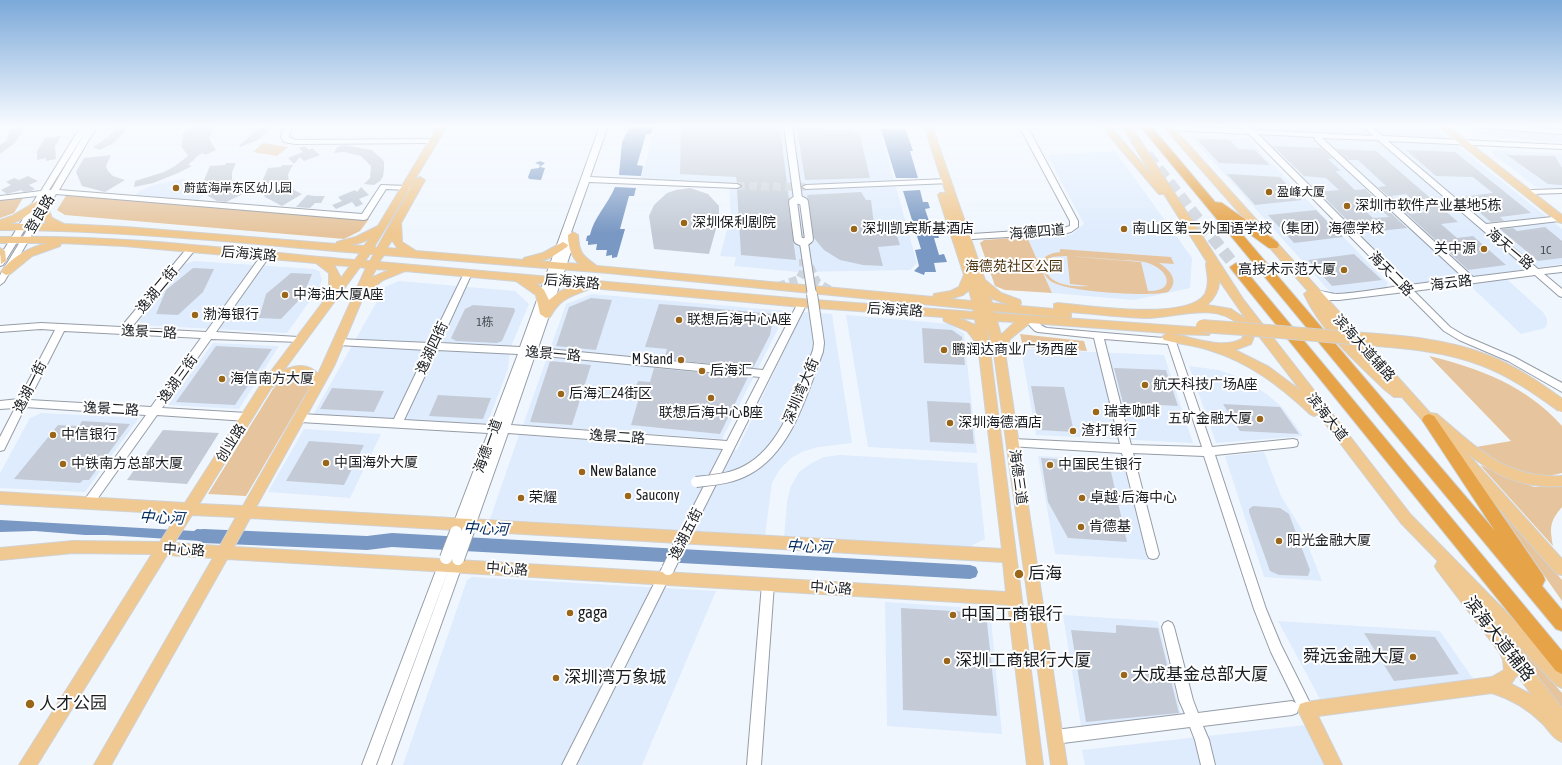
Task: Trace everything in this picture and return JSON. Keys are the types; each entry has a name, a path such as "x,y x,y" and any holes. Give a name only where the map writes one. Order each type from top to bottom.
{"highway":[{"path":"1175,162 1562,623"},
{"path":"1200,192 1272,245"},
{"name":"滨海大道","path":"1236,267 1562,665"},
{"path":"1426,417 1562,617"}],"main road":[{"name":"创业路","path":"102,765 315,391 372,264 398,220 424,162"},
{"name":"创业路","path":"27,765 264,390 298,340 358,263 386,220 411,188 428,162"},
{"name":"海德三道","path":"935,162 943,181"},
{"name":"海德三道","path":"938,162 1000,354 1059,765"},
{"path":"1135,162 1178,209"},
{"name":"滨海大道","path":"1148,162 1209,257 1262,333 1406,520 1562,680"},
{"name":"滨海大道辅路","path":"1199,162 1562,569"},
{"path":"1491,162 1561,217"},
{"path":"1492,162 1532,192 1561,217"},
{"path":"0,224 41,206 47,220 61,227"},
{"path":"320,246 338,245 359,240 372,233 386,220"},
{"path":"398,220 395,235 396,242 403,249 419,255"},
{"name":"后海滨路","path":"0,227 61,227 126,230 608,270 923,299 1028,319 1143,324"},
{"path":"573,235 574,249 579,260 589,266 608,270"},
{"name":"后海滨路","path":"0,240 77,240 932,313 985,311 1008,308 1143,324"},
{"path":"6,272 19,259 31,252 46,246 77,240"},
{"path":"507,262 538,258 553,252 563,245"},
{"path":"1188,310 1202,302 1213,288 1214,277 1209,257"},
{"path":"309,259 323,263 335,271 337,276 336,282 330,299"},
{"path":"353,306 367,286 378,278 391,272 418,268"},
{"path":"511,276 536,287 544,297 546,314"},
{"path":"923,299 942,297 961,292 975,278 991,292 1002,299 1015,303 1158,315 1207,308 1224,310 1240,319 1247,327 1249,336 1243,345 1228,347 1159,336 1050,326 1028,319 1006,335 1001,344 1000,354"},
{"path":"546,314 549,306 568,291 598,284"},
{"path":"1308,284 1310,298 1324,317 1356,354 1385,384 1426,417"},
{"path":"1008,308 1031,305"},
{"name":"海德三道","path":"985,311 984,345 1035,765"},
{"path":"932,313 971,328 984,345"},
{"path":"1143,324 1404,349 1452,356 1489,368 1513,380 1537,394 1562,416"},
{"path":"1203,329 1406,342 1452,349 1503,368 1530,382 1562,406"},
{"path":"1210,345 1244,358 1278,379 1308,405 1350,447"},
{"path":"264,390 286,374 300,370 306,371 313,376 315,391"},
{"path":"1405,393 1467,447 1493,465 1527,478 1548,482 1562,481"},
{"path":"0,498 89,502 187,513 1010,556"},
{"name":"滨海大道辅路","path":"1406,520 1562,721"},
{"name":"中心路","path":"0,554 73,547 166,547 666,573 768,584 1015,599"},
{"path":"1334,765 1299,709 1492,685 1507,679 1511,674 1512,661 1505,647"},
{"path":"1492,685 1519,695 1534,704 1562,734"}],"street":[{"path":"41,206 44,193 63,162"},
{"name":"登良路","path":"0,282 6,272 20,239 41,206 54,192 72,162"},
{"name":"海德一道","path":"528,351 546,314 554,280 573,235 593,162"},
{"name":"海德一道","path":"559,266 563,245 595,162"},
{"name":"深圳湾大街","path":"696,482 715,481 733,476 756,465 768,455 778,442 796,408 819,347 804,243 809,239 804,202 798,199 793,162"},
{"name":"海德四道","path":"962,238 1063,231 1074,226 1074,221 1042,162"},
{"name":"海天二路","path":"1280,162 1408,291 1452,332 1511,359 1562,388"},
{"path":"1343,162 1472,281"},
{"name":"海天一路","path":"1408,162 1562,294"},
{"path":"588,179 737,186"},
{"path":"806,187 943,181"},
{"path":"0,198 54,192 85,193 364,217 384,187 411,188"},
{"path":"1532,192 1562,191"},
{"path":"1484,227 1561,217"},
{"path":"0,258 20,239"},
{"name":"逸湖二街","path":"124,330 191,249"},
{"name":"逸湖三街","path":"89,502 266,255"},
{"name":"海云路","path":"1316,293 1339,296 1408,291 1540,274 1562,269"},
{"name":"逸湖四街","path":"397,424 468,273"},
{"name":"海云路","path":"1331,310 1340,301 1472,281 1540,274 1562,274"},
{"name":"海德一道","path":"369,765 464,528 528,351 544,297 554,280"},
{"name":"逸湖五街","path":"569,765 802,303"},
{"path":"1028,319 1042,330 1172,341 1267,628 1299,709 1055,737"},
{"name":"逸景一路","path":"0,329 27,326 61,327 298,340"},
{"name":"逸湖一街","path":"0,447 61,327"},
{"path":"1098,335 1153,554"},
{"name":"逸景一路","path":"338,342 528,351 766,374"},
{"name":"逸景二路","path":"0,406 22,404 247,417"},
{"name":"逸景二路","path":"300,418 499,429 730,445"},
{"path":"1013,443 1208,452 1292,443"},
{"name":"海德一道","path":"384,765 451,562"},
{"path":"754,765 768,584"},
{"path":"1168,627 1186,700 1202,740 1208,765"}],"shaded area":[{"path":"646,162 889,162 917,263 910,270 798,272 734,266 736,257 720,256 731,215 729,185 640,181"},
{"name":"南山区第二外国语学校（集团）海德学校","path":"1051,162 1123,162 1192,258 1190,288 1134,300 1052,293 1027,237 1071,235 1084,224"},
{"path":"1213,162 1270,162 1388,283 1386,287 1332,294"},
{"path":"1286,162 1477,162 1562,229 1562,264 1500,273 1543,312 1547,319 1545,328 1521,334 1461,277 1414,284 1403,279"},
{"path":"1503,162 1562,162 1562,189 1536,187"},
{"name":"蔚蓝海岸东区幼儿园","path":"183,179 200,182 205,194 197,201 135,196 139,191 157,184"},
{"path":"195,261 314,269 319,271 322,280 319,288 287,333 141,325 139,321 185,264"},
{"path":"399,281 515,291 529,304 510,349 508,369 487,424 313,415 385,287"},
{"path":"592,294 787,311 722,439 523,425 566,304"},
{"path":"803,312 832,314 852,443 818,447 802,452 791,458 780,469 772,483 765,535 490,519 519,435 737,450"},
{"path":"846,315 950,324 964,334 977,453 868,447"},
{"name":"海信南方大厦","path":"213,343 279,346 239,409 168,405"},
{"path":"1021,349 1164,355 1193,443 1036,435"},
{"path":"1189,366 1219,370 1236,376 1253,385 1283,408 1303,436 1216,443"},
{"path":"41,413 139,418 85,492 0,488 0,473 30,418"},
{"path":"304,429 381,434 350,498 268,492"},
{"path":"1264,452 1281,496 1301,528 1322,581 1264,577 1225,456"},
{"path":"840,455 977,463 985,539 969,547 784,539 787,501 791,486 799,472 810,464 824,457"},
{"name":"卓越·后海中心","path":"1038,456 1123,461 1148,560 1055,554"},
{"name":"深圳湾万象城","path":"472,577 716,591 642,765 403,765 467,580"},
{"name":"深圳工商银行大厦","path":"885,602 990,609 1002,734 887,726"},
{"name":"大成基金总部大厦","path":"1063,615 1158,621 1181,714 1081,726"},
{"path":"1278,621 1440,631 1474,680 1320,699"},
{"path":"1306,725 1326,765 1085,765 1082,750"}],"green space":[{"path":"67,194 369,219 360,231 344,239 65,215 57,210"},
{"path":"23,198 14,213 0,218 0,200"},
{"name":"海德苑社区公园","path":"1027,237 1052,293 1005,290 995,286 980,243 984,240"},
{"path":"1060,249 1171,257 1174,264 1159,263 1170,272 1173,280 1172,288 1168,292 1128,294 1091,291 1061,286 1048,279 1041,265 1043,259 1051,254 1060,252","holes":["1067,256 1070,284 1089,286 1062,284 1051,278 1047,273 1045,266 1052,257","1071,256 1138,261 1148,263 1161,270 1167,280 1163,288 1148,291 1141,262"]},
{"path":"1020,334 1084,341 1087,351 1023,347"},
{"path":"1429,356 1466,366 1501,380 1518,389 1548,412 1562,426 1562,473 1550,475 1527,474 1506,466 1476,447 1511,441"},
{"path":"294,375 303,376 310,382 308,390 246,496 208,494 273,389 283,380"},
{"path":"1480,465 1534,487 1562,487 1562,507 1553,521 1551,530 1553,546"},
{"path":"1489,496 1562,580 1562,601"},
{"path":"1461,580 1562,693 1562,709"}],"water":[{"path":"542,162 545,163 540,167 545,168 541,180 529,179 528,177 531,169 539,168 540,165 535,163"},
{"path":"620,162 638,162 637,165 643,166 641,176 619,175"},
{"path":"891,162 913,162 918,178 896,178"},
{"path":"615,187 636,188 634,196 629,196 620,229 625,229 617,257 612,258 612,255 606,256 607,250 596,250 597,244 588,245 588,241 586,241 587,236 590,235 598,216"},
{"path":"920,190 923,202 928,202 930,208 925,209 930,224 935,223 939,238 934,238 939,255 944,254 947,262 934,263 936,272 925,272 924,275 914,271 919,266 915,250 921,249 903,191"},
{"path":"0,520 194,531 197,529 223,531 217,542 35,531 0,532"}],"building":[{"path":"82,162 108,162 106,166 108,171 113,176 125,180 105,192 82,186 76,172"},
{"path":"181,162 192,162 188,165 192,166 178,173 153,183 134,187 135,181 164,172"},
{"path":"367,162 384,162 383,177 374,185 364,184 370,178 371,166"},
{"path":"680,162 784,162 796,260 741,255 737,189 742,185 737,182 736,177 680,174"},
{"path":"802,162 866,162 870,178 805,180"},
{"path":"1218,162 1267,162 1270,165 1219,163"},
{"path":"1289,162 1331,162 1341,171 1335,171 1355,190 1365,189 1407,228 1360,233 1319,192 1339,190 1326,178 1304,176","holes":["1370,199 1389,217 1373,218 1354,201"]},
{"path":"1360,162 1388,162 1458,222 1441,224 1457,238 1473,236 1506,265 1468,270 1378,187 1386,186","holes":["1406,194 1426,212 1411,214 1391,196"]},
{"path":"1420,162 1467,162 1531,213 1500,217 1504,221 1491,222 1461,197 1493,193 1473,177 1436,176"},
{"path":"1516,162 1558,162 1562,168 1562,185 1548,184"},
{"path":"226,163 236,163 232,172 232,180 236,187 245,193 226,202 217,201 208,196 204,180 210,166 225,165"},
{"path":"282,165 293,165 288,174 289,183 294,190 302,194 282,206 265,197 260,186 268,168 281,167"},
{"name":"盈峰大厦","path":"1227,174 1280,177 1302,200 1255,205"},
{"path":"28,176 38,181 29,185 35,189 24,192 21,190 7,194 1,190 11,185 6,182 14,178 19,180"},
{"path":"361,187 369,195 359,199 363,204 356,207 352,202 336,209 332,205 342,201 338,197 355,190 357,192"},
{"name":"深圳保利剧院","path":"690,188 708,194 719,206 719,218 709,254 654,249 649,216 654,205 667,193"},
{"name":"深圳凯宾斯基酒店","path":"861,192 866,200 871,200 874,225 893,223 900,245 878,247 883,266 863,265 840,260 824,250 814,238 807,195"},
{"path":"307,195 325,196 321,203 315,203 310,208 296,207"},
{"path":"1316,210 1343,237 1294,243 1268,215"},
{"path":"1545,227 1562,241 1562,258 1538,261 1500,229 1513,228 1517,231"},
{"name":"高技术示范大厦","path":"1354,254 1382,280 1332,286 1308,260"},
{"path":"193,268 214,269 203,292 178,315 156,314 166,290"},
{"name":"中海油大厦A座","path":"291,273 312,274 303,296 281,319 259,318 266,294"},
{"name":"后海汇24街区","path":"591,298 612,300 596,350 556,346 569,307"},
{"path":"659,304 774,314 770,335 753,368 664,359 667,349 645,347"},
{"path":"473,305 514,308 515,311 502,341 497,343 456,341 451,338 465,309"},
{"name":"鹏润达商业广场西座","path":"922,328 952,330 962,337 965,365 924,363"},
{"name":"海信南方大厦","path":"216,346 272,349 235,405 176,402"},
{"name":"后海汇24街区","path":"550,361 591,365 572,425 530,422"},
{"path":"654,368 748,377 720,434 631,425 639,398 632,398 638,381 650,382"},
{"name":"航天科技广场A座","path":"1114,368 1166,370 1178,406 1123,403"},
{"path":"1031,386 1064,387 1074,432 1039,430"},
{"path":"332,388 384,391 374,412 320,409"},
{"path":"438,395 491,398 483,419 429,416"},
{"name":"深圳海德酒店","path":"927,401 970,403 974,444 930,442"},
{"name":"五矿金融大厦","path":"1223,404 1280,407 1299,434 1240,431"},
{"name":"中铁南方总部大厦","path":"82,421 130,424 89,480 83,480 80,483 14,479 58,425 79,426"},
{"path":"163,430 219,433 187,484 127,480"},
{"name":"中国海外大厦","path":"309,441 364,445 344,485 286,481"},
{"name":"卓越·后海中心","path":"1041,458 1109,463 1127,542 1068,538 1048,502"},
{"name":"阳光金融大厦","path":"1253,506 1280,508 1289,514 1310,570 1308,576 1279,575 1270,571 1249,512 1249,509"},
{"name":"深圳工商银行大厦","path":"901,608 986,613 997,716 903,710"},
{"name":"大成基金总部大厦","path":"1116,625 1158,628 1179,713 1086,722 1071,630 1116,633"},
{"name":"舜远金融大厦","path":"1364,633 1435,637 1459,674 1394,681"}],"waterway":[{"name":"中心河","path":"203,536 367,543 392,540 970,572"}],"tunnel":[{"path":"1152,162 1236,267"},
{"path":"737,186 806,187"},
{"path":"778,286 799,279 803,272 803,259"},
{"path":"810,266 817,282 832,291"}],"place":[{"name":"蔚蓝海岸东区幼儿园","path":"176,188"},
{"name":"盈峰大厦","path":"1269,192"},
{"name":"深圳市软件产业基地5栋","path":"1347,206"},
{"name":"深圳保利剧院","path":"684,223"},
{"name":"深圳凯宾斯基酒店","path":"854,229"},
{"name":"南山区第二外国语学校（集团）海德学校","path":"1124,229"},
{"name":"关中源","path":"1484,249"},
{"name":"高技术示范大厦","path":"1344,270"},
{"name":"中海油大厦A座","path":"285,295"},
{"name":"渤海银行","path":"195,315"},
{"name":"联想后海中心A座","path":"679,320"},
{"name":"鹏润达商业广场西座","path":"944,350"},
{"name":"M Stand","path":"681,360"},
{"name":"后海汇","path":"702,371"},
{"name":"海信南方大厦","path":"222,379"},
{"name":"航天科技广场A座","path":"1145,385"},
{"name":"后海汇24街区","path":"561,394"},
{"name":"联想后海中心B座","path":"711,398"},
{"name":"瑞幸咖啡","path":"1096,412"},
{"name":"五矿金融大厦","path":"1260,419"},
{"name":"深圳海德酒店","path":"950,423"},
{"name":"渣打银行","path":"1073,431"},
{"name":"中信银行","path":"53,435"},
{"name":"中国海外大厦","path":"326,463"},
{"name":"中铁南方总部大厦","path":"63,464"},
{"name":"中国民生银行","path":"1050,465"},
{"name":"New Balance","path":"582,472"},
{"name":"Saucony","path":"628,496"},
{"name":"荣耀","path":"521,498"},
{"name":"卓越·后海中心","path":"1082,498"},
{"name":"肯德基","path":"1081,527"},
{"name":"阳光金融大厦","path":"1279,541"},
{"name":"后海","path":"1019,574"},
{"name":"gaga","path":"570,613"},
{"name":"中国工商银行","path":"953,615"},
{"name":"舜远金融大厦","path":"1413,657"},
{"name":"深圳工商银行大厦","path":"947,661"},
{"name":"大成基金总部大厦","path":"1124,675"},
{"name":"深圳湾万象城","path":"556,678"},
{"name":"人才公园","path":"30,704"}]}
